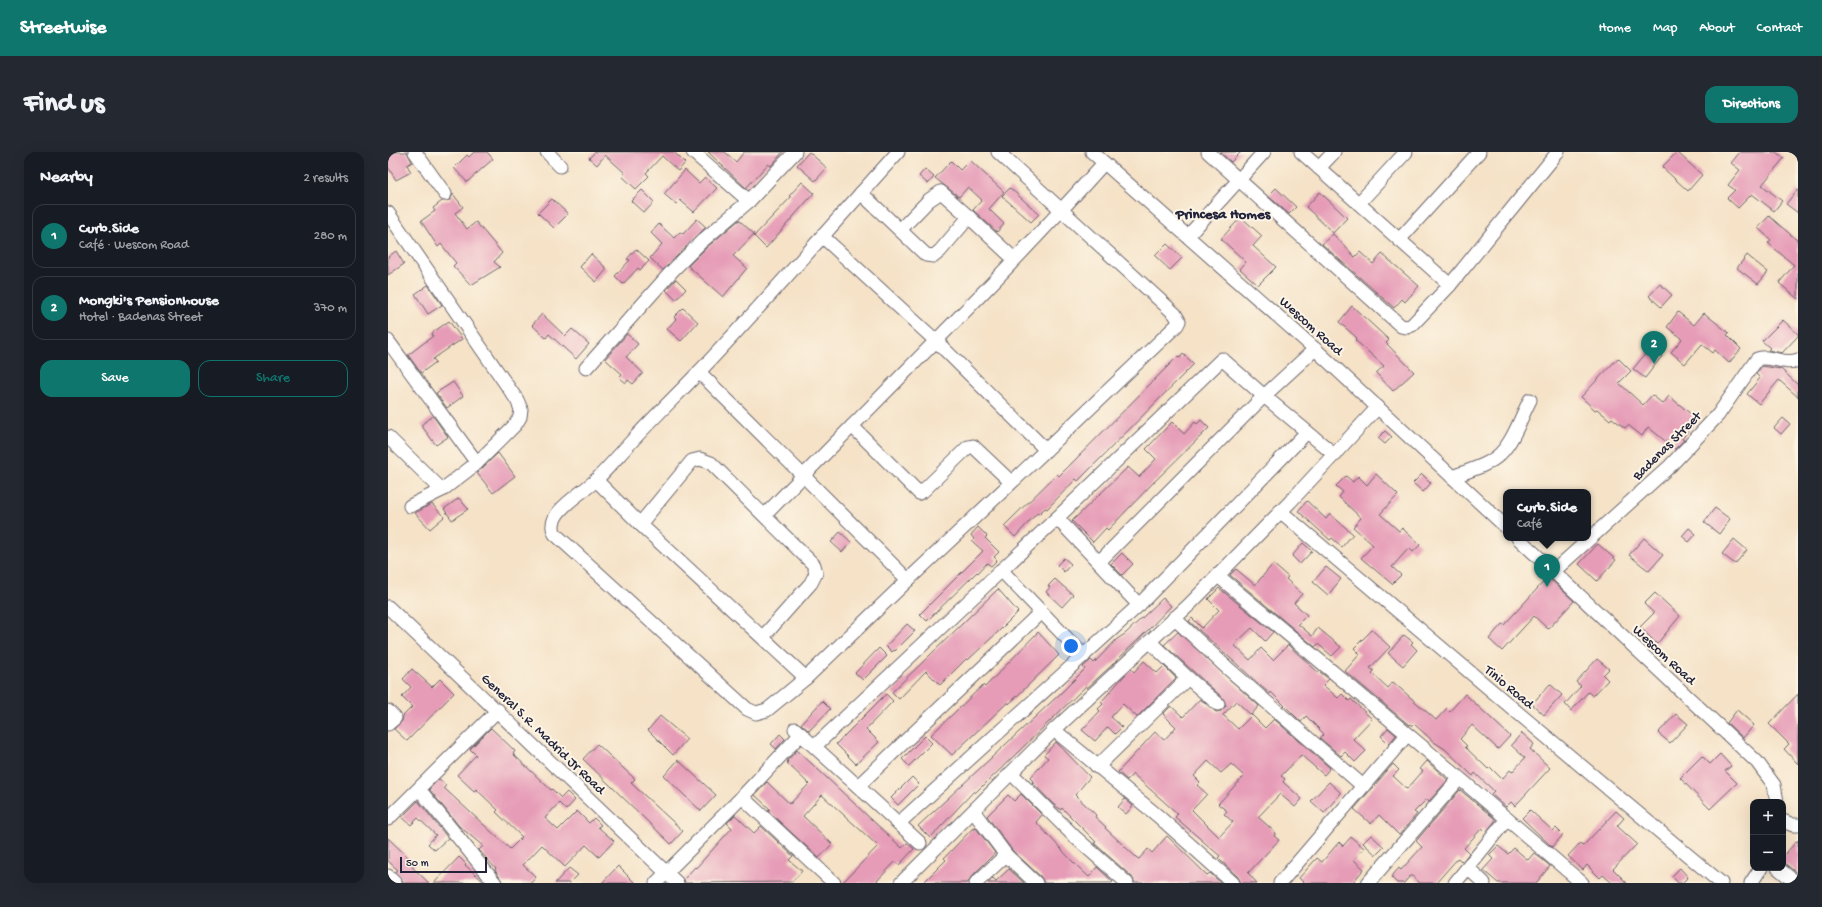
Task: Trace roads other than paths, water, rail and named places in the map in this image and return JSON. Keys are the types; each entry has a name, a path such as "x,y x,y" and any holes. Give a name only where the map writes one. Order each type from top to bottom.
{"street":[{"path":"415,152 445,194"},
{"path":"547,152 560,166"},
{"path":"693,152 749,201"},
{"path":"586,368 673,270 702,242 749,201 795,152"},
{"path":"898,152 699,372 661,410 596,480 569,501 556,516 552,524 552,529 555,534 747,709 756,713 767,710 806,678 1177,325 1179,321 1175,314 998,152"},
{"name":"Wescom Road","path":"1092,152 1315,349 1503,524"},
{"path":"1208,152 1401,326 1407,327 1412,325 1450,285 1558,152"},
{"path":"1188,236 1264,152"},
{"path":"1301,152 1450,285"},
{"path":"1319,168 1334,152"},
{"path":"1359,203 1406,152"},
{"path":"1399,240 1479,152"},
{"path":"764,515 936,341 1104,163"},
{"path":"900,230 933,197 941,192 1014,259"},
{"path":"861,193 926,255 934,256 940,251 969,217"},
{"path":"388,213 517,400 521,409 520,417 515,425 477,463 442,490 410,506"},
{"path":"822,236 936,341 1046,450"},
{"path":"388,341 477,463"},
{"path":"1099,562 1264,396 1315,349"},
{"name":"Badenas Street","path":"1591,538 1670,466 1718,415 1757,359 1769,358 1786,362 1798,360"},
{"path":"815,746 1222,359 1335,455"},
{"path":"699,372 908,580"},
{"path":"1452,477 1499,455 1510,440 1530,400"},
{"path":"901,883 974,812 1054,730 1150,642 1217,576 1335,455 1378,408"},
{"path":"852,426 919,493 923,491 968,446 973,446 1011,482"},
{"path":"899,823 1139,605 1307,432"},
{"path":"388,437 442,490"},
{"path":"640,524 692,462 700,459 711,463 814,564 816,573 811,582 763,637"},
{"path":"596,480 640,524 806,678"},
{"name":"Tinio Road","path":"1280,511 1721,883"},
{"path":"1056,518 1139,605"},
{"name":"Wescom Road","path":"1521,541 1757,762 1774,785 1777,799"},
{"name":"Badenas Street","path":"1554,571 1587,541"},
{"path":"1000,570 1084,656"},
{"path":"1217,576 1460,778 1582,883"},
{"name":"General S.R. Madrid Jr Road","path":"388,607 498,710 677,883"},
{"path":"858,786 1041,612"},
{"path":"1174,618 1224,665 1363,786"},
{"path":"1150,642 1218,704"},
{"path":"1097,767 1188,678"},
{"path":"388,819 498,710"},
{"path":"388,711 395,718 388,724"},
{"path":"1054,730 1158,816 1233,883"},
{"path":"656,883 742,797 798,731 920,843"},
{"path":"1280,883 1408,735"},
{"path":"1011,773 1075,837 1126,883"},
{"path":"1368,883 1460,778"},
{"path":"419,789 495,883"},
{"path":"742,797 834,883"},
{"path":"974,812 1006,855 1036,883"},
{"path":"1455,883 1507,819"},
{"path":"1786,822 1792,825 1798,825"},
{"path":"976,883 1006,855"},
{"path":"1468,868 1484,883"},
{"path":"1751,883 1759,871"},
{"path":"1782,871 1796,883"},
{"path":"388,876 395,883"}],"place":[{"name":"Mongki's Pensionhouse","path":"1654,364"},
{"name":"Curb.Side","path":"1547,587"}],"district":[{"name":"Princesa Homes","path":"1223,213"}]}
